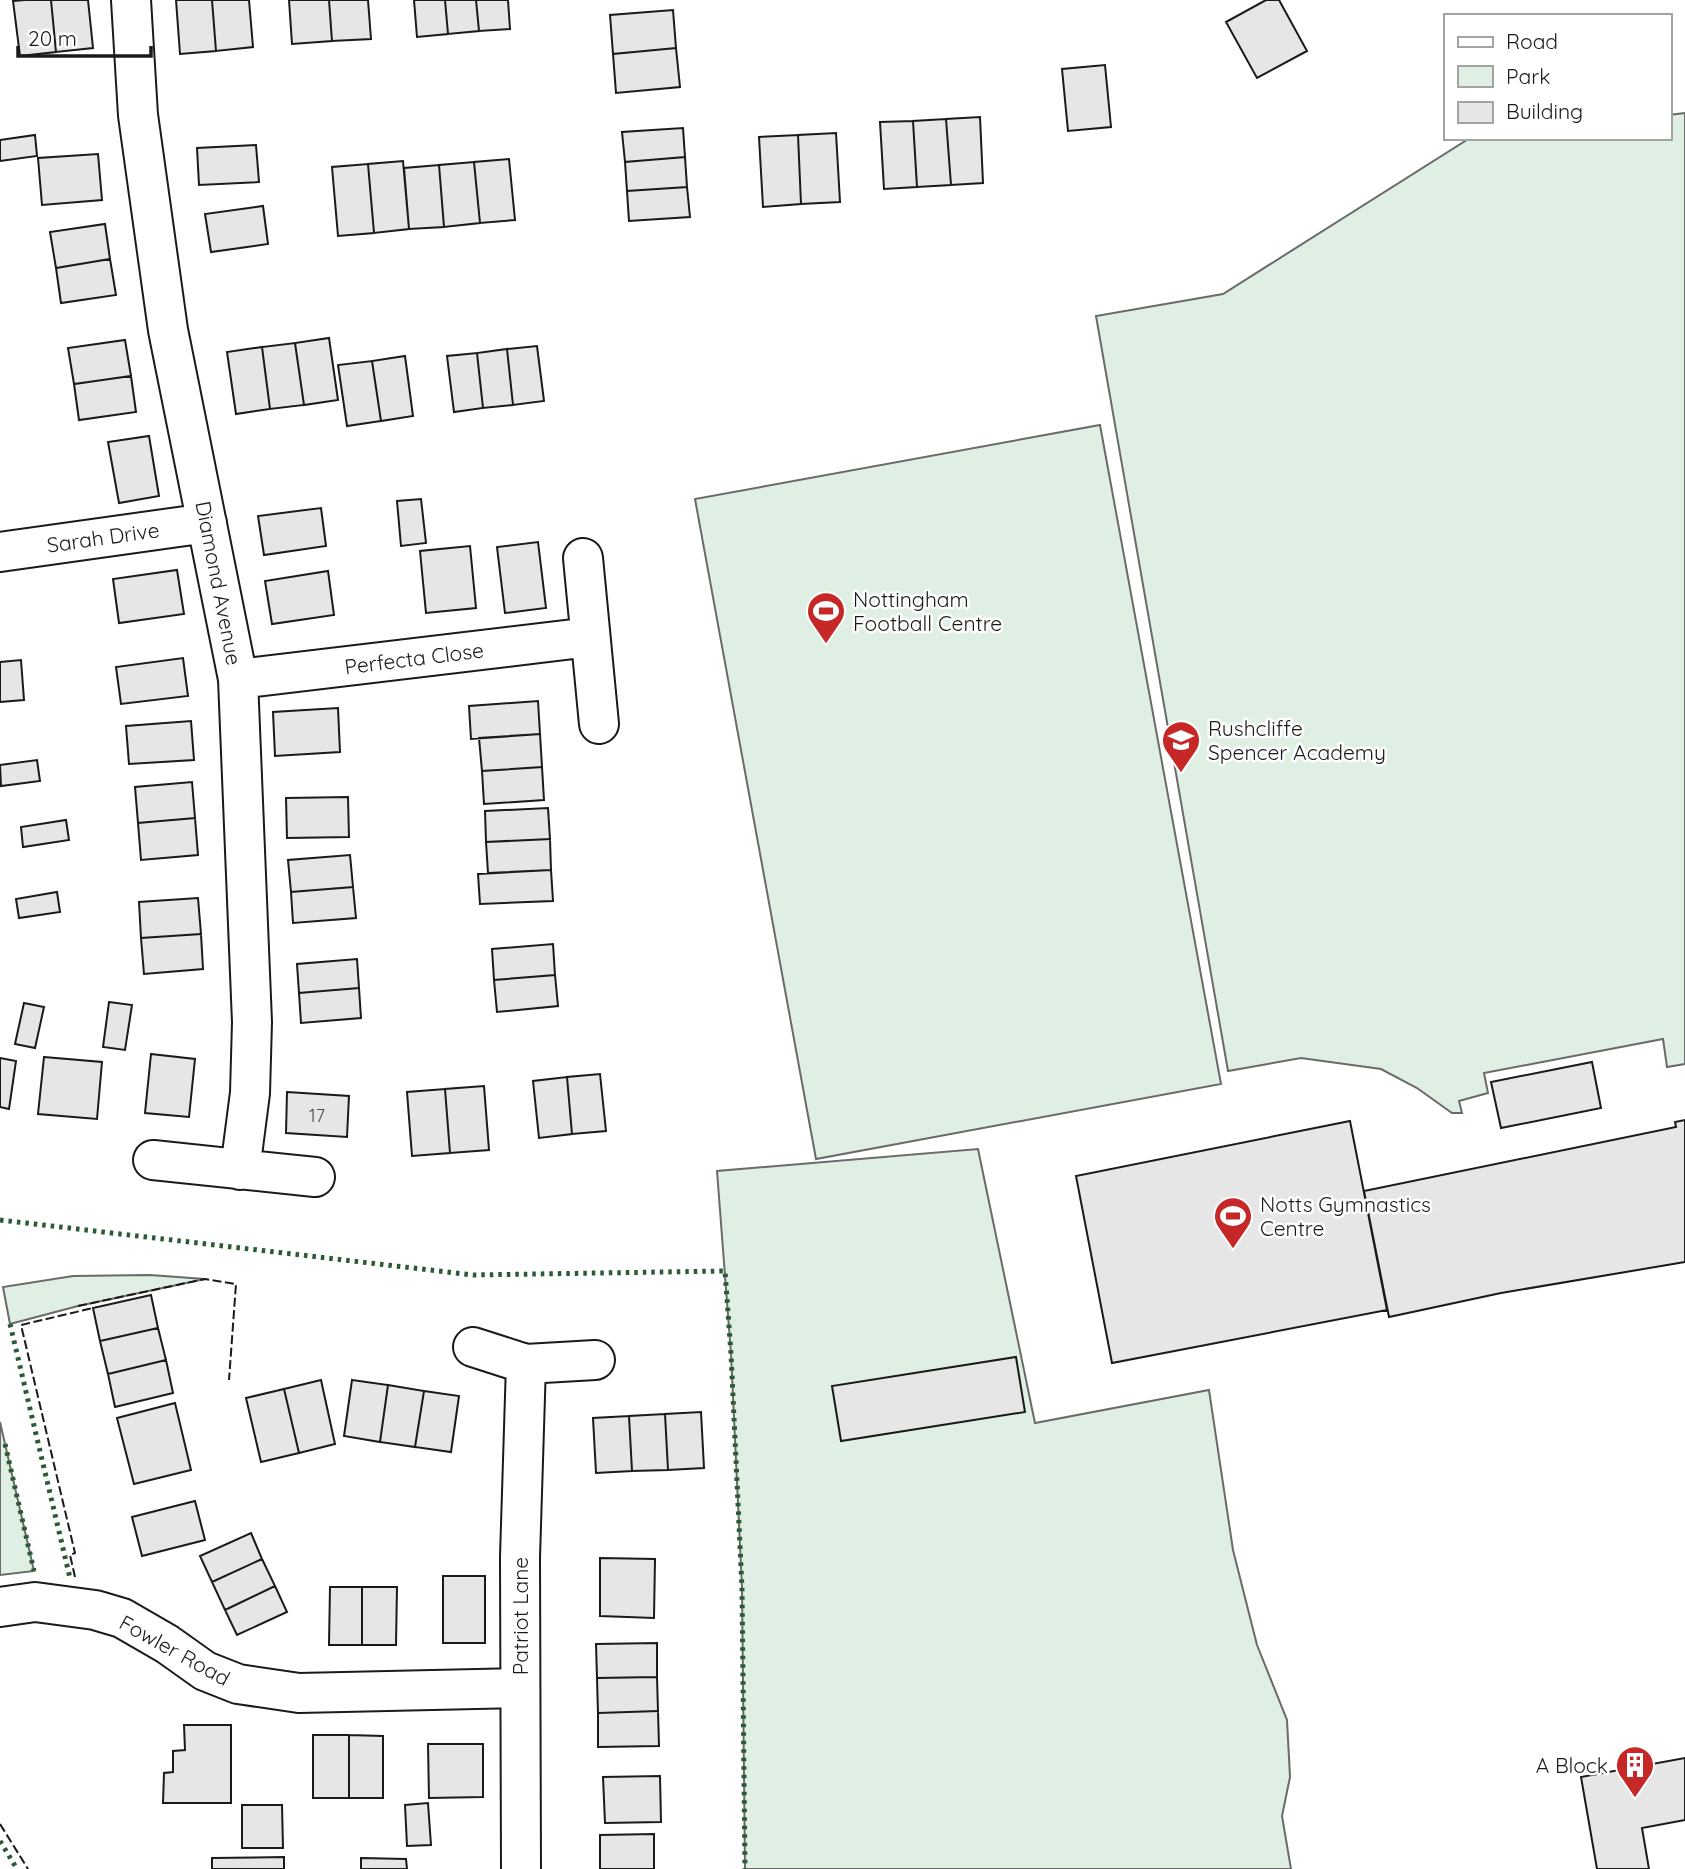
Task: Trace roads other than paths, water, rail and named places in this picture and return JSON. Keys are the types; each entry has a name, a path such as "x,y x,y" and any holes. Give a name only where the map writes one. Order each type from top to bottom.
{"street":[{"name":"Diamond Avenue","path":"131,0 138,115 168,330 238,679 252,1022 250,1093 240,1170"},
{"name":"Sarah Drive","path":"0,552 207,523"},
{"path":"583,558 599,723"},
{"name":"Perfecta Close","path":"238,679 590,637"},
{"path":"153,1160 315,1177"},
{"path":"473,1347 526,1364 595,1360"},
{"name":"Patriot Lane","path":"521,1869 520,1557 526,1364"},
{"name":"Fowler Road","path":"0,1607 36,1602 95,1610 122,1618 167,1644 205,1671 238,1684 299,1693 520,1688"}],"place":[{"name":"Nottingham Football Centre","path":"826,645"},
{"name":"Rushcliffe Spencer Academy","path":"1181,774"},
{"name":"Notts Gymnastics Centre","path":"1233,1250"},
{"name":"A Block","path":"1635,1799"}]}
